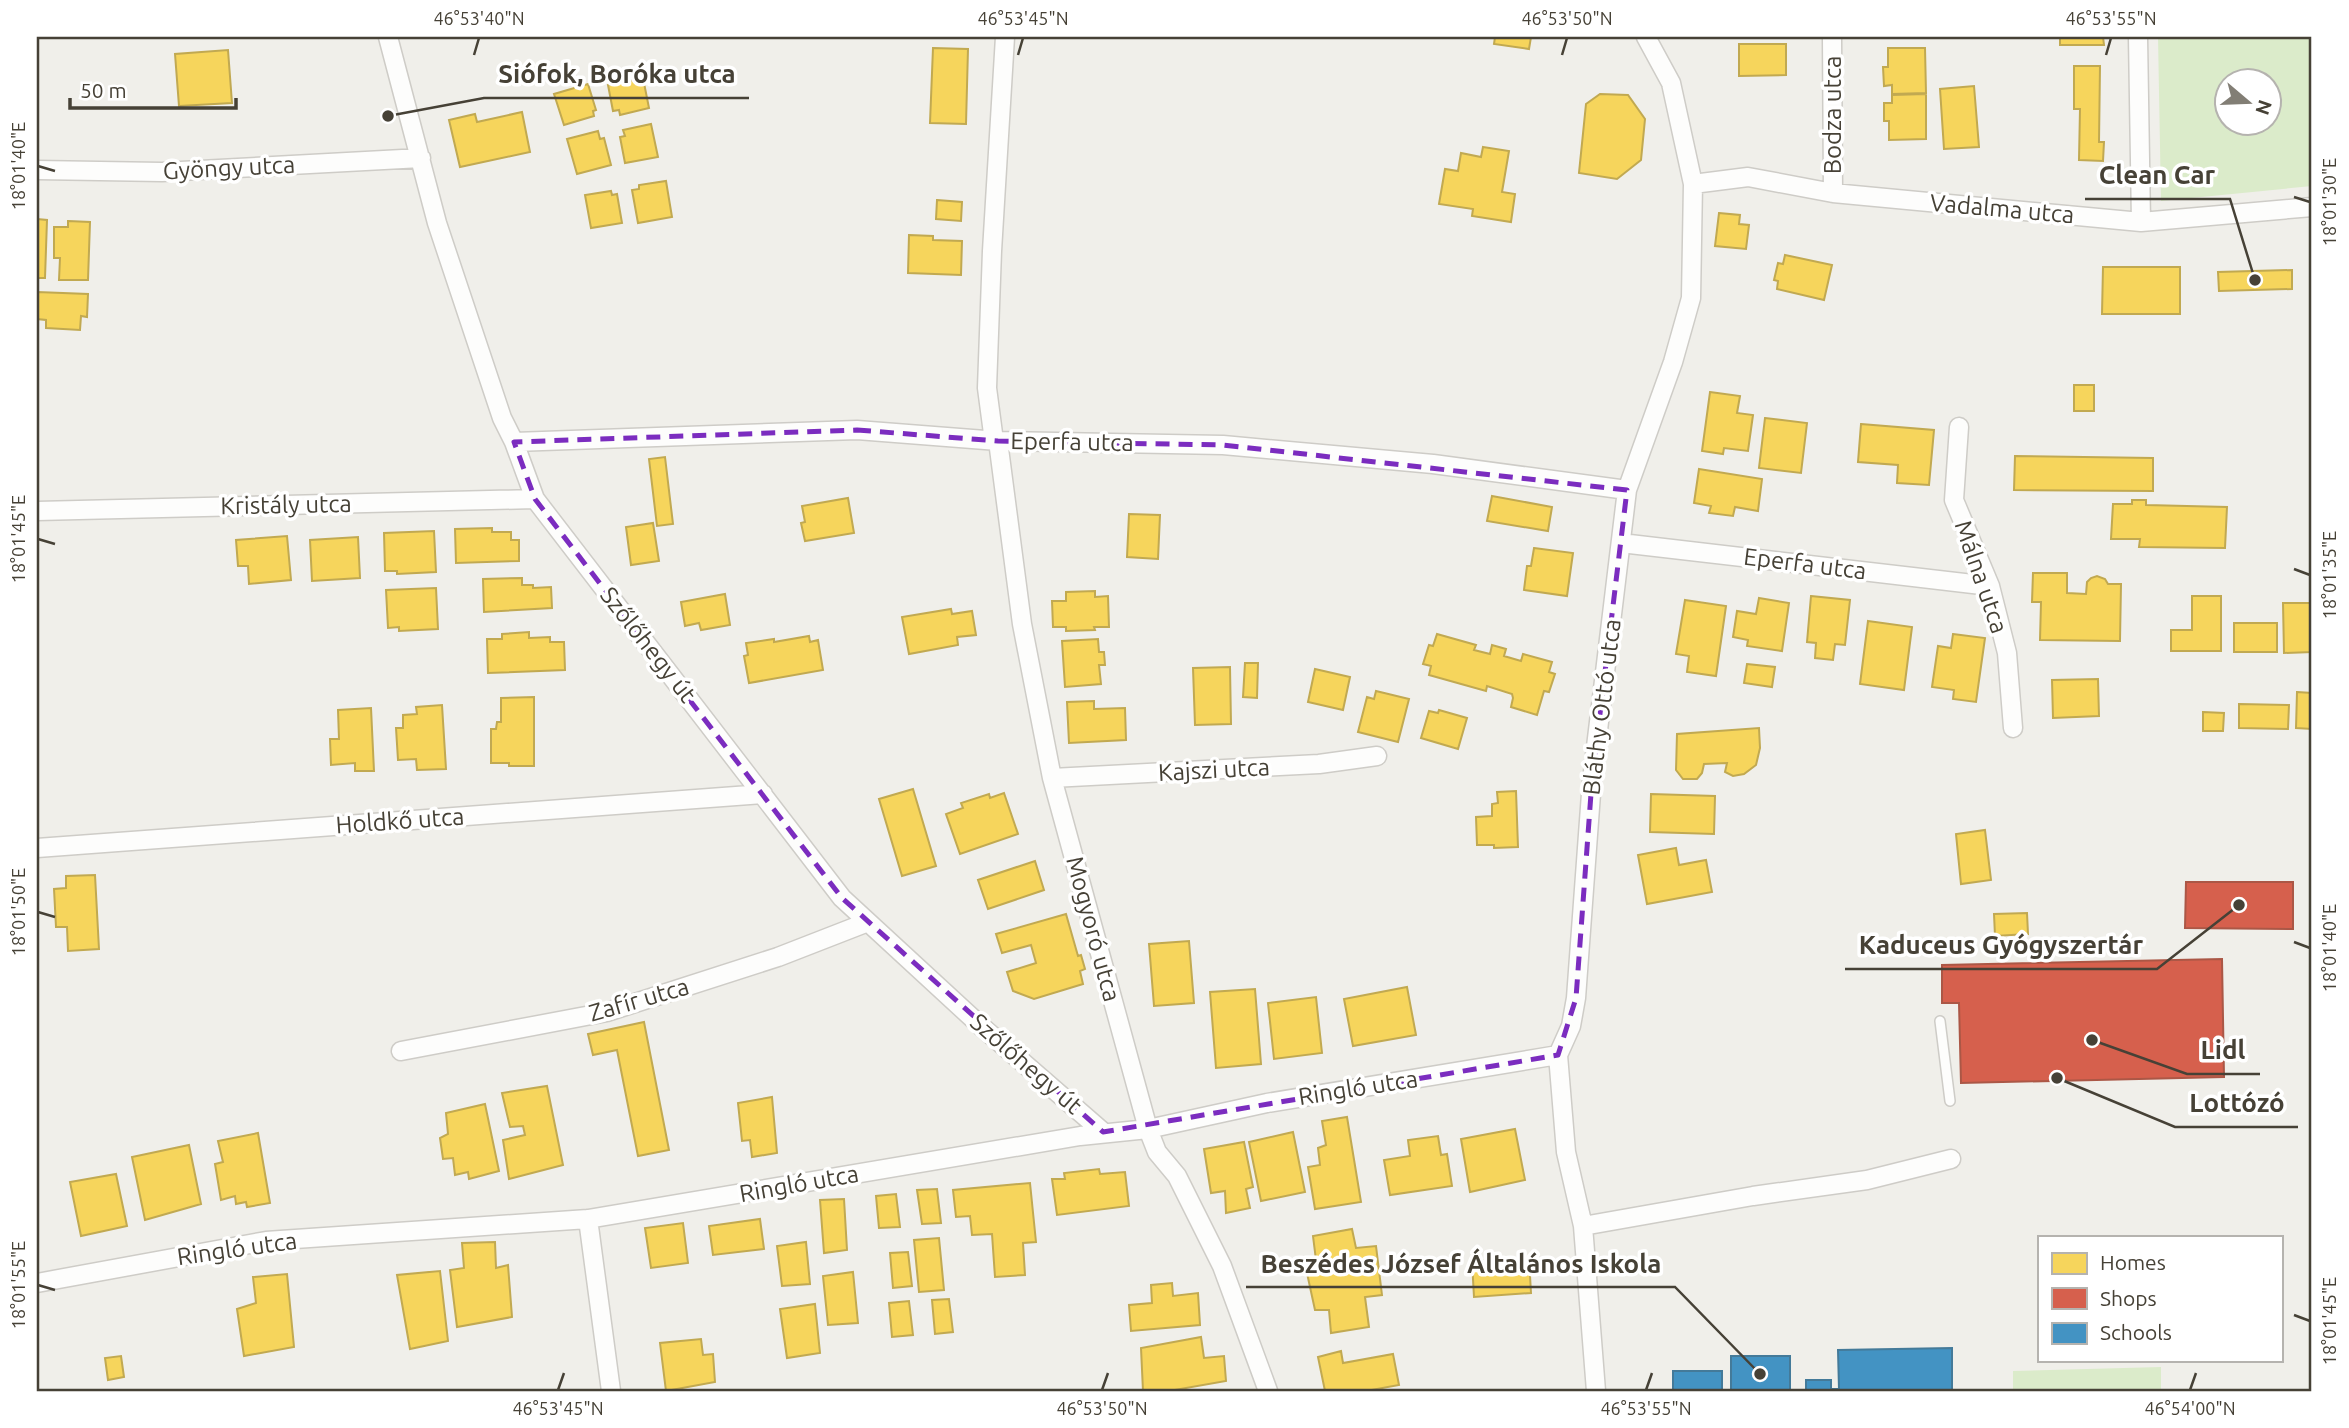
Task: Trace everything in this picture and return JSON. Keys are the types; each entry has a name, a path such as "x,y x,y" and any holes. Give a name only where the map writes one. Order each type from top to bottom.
{"street":[{"name":"Szőlőhegy út","path":"388,37 437,223 502,418 535,499 842,898 982,1027 1103,1132"},
{"name":"Mogyoró utca","path":"1005,37 987,388 1023,624 1052,778 1148,1129 1157,1152 1177,1176 1222,1266 1268,1391"},
{"name":"Bláthy Ottó utca","path":"1596,1391 1583,1226 1566,1152 1558,1055 1571,1026 1576,998 1592,780 1628,490 1673,362 1691,298 1693,184 1671,83 1646,37"},
{"name":"Bodza utca","path":"1832,37 1833,193"},
{"path":"2138,37 2141,222"},
{"name":"Gyöngy utca","path":"37,170 162,172 421,158"},
{"name":"Vadalma utca","path":"1693,184 1748,177 1833,193 2141,222 2312,207"},
{"name":"Málna utca","path":"1959,427 1954,500 1990,586 2007,653 2013,728"},
{"name":"Eperfa utca","path":"514,442 857,430 996,441 1223,445 1433,464 1628,490"},
{"name":"Kristály utca","path":"37,511 535,499"},
{"name":"Eperfa utca","path":"1621,543 1990,586"},
{"name":"Kajszi utca","path":"1052,778 1319,764 1377,756"},
{"name":"Holdkő utca","path":"37,848 764,794"},
{"name":"Zafír utca","path":"401,1051 607,1012 778,957 868,922"},
{"name":"Ringló utca","path":"37,1283 267,1241 588,1219 1103,1132 1148,1129 1267,1103 1558,1055"},
{"path":"1583,1226 1752,1196 1867,1180 1951,1159"},
{"path":"588,1219 611,1391"}],"lane":[{"path":"1940,1021 1950,1101"}],"highlighted area":[{"path":"857,430 998,441 1223,445 1627,490 1592,780 1576,998 1558,1055 1103,1132 842,898 535,499 514,442"}],"green space":[{"path":"2158,37 2312,37 2312,186 2161,201"},
{"path":"2161,1367 2161,1391 2013,1391 2013,1371"}],"building: Homes":[{"path":"1495,37 1531,37 1529,49 1494,44"},
{"path":"2060,37 2103,37 2104,45 2060,45"},
{"path":"1739,44 1786,44 1786,75 1739,76"},
{"path":"933,48 968,49 966,124 930,123"},
{"path":"1888,48 1925,48 1926,93 1892,94 1892,85 1884,86 1883,67 1888,67"},
{"path":"228,50 232,103 179,106 175,54"},
{"path":"2074,66 2100,66 2099,142 2104,142 2103,161 2079,160 2080,109 2074,109"},
{"path":"643,78 649,108 620,115 619,110 613,111 608,85"},
{"path":"588,84 596,110 593,111 594,116 564,125 554,94"},
{"path":"1974,86 1979,147 1944,149 1940,89"},
{"path":"1600,94 1628,95 1645,119 1641,160 1617,179 1579,173 1586,104"},
{"path":"1926,94 1926,139 1889,140 1889,121 1884,121 1884,103 1892,103 1892,95"},
{"path":"522,112 530,152 460,167 449,120 475,114 477,122"},
{"path":"651,124 658,157 625,163 620,137 625,136 623,130"},
{"path":"598,131 600,139 604,138 611,165 577,174 567,139"},
{"path":"1483,147 1509,151 1502,192 1515,194 1511,222 1472,216 1473,209 1439,204 1445,169 1458,171 1461,153 1481,157"},
{"path":"666,181 672,217 638,223 632,190 639,189 639,185"},
{"path":"611,191 612,195 617,194 622,223 591,228 585,195"},
{"path":"937,200 962,202 961,221 936,219"},
{"path":"1719,213 1740,215 1739,224 1749,225 1746,249 1715,246"},
{"path":"37,219 47,220 45,278 37,278"},
{"path":"68,221 90,222 88,280 59,280 60,258 54,258 54,227 68,227"},
{"path":"909,235 933,236 933,240 962,241 961,275 908,273"},
{"path":"1785,255 1832,265 1824,300 1777,289 1778,281 1774,280 1778,263 1783,264"},
{"path":"2103,267 2180,267 2180,314 2102,314"},
{"path":"2292,270 2292,289 2219,291 2218,272"},
{"path":"37,292 88,294 87,317 81,316 80,330 46,328 46,320 37,319"},
{"path":"2074,385 2094,385 2094,411 2074,411"},
{"path":"1710,392 1740,396 1737,413 1753,415 1748,451 1724,448 1723,454 1702,451"},
{"path":"1765,418 1807,423 1801,473 1759,468"},
{"path":"1861,424 1934,430 1929,485 1897,483 1898,465 1858,462"},
{"path":"2015,456 2153,458 2153,491 2014,490"},
{"path":"665,457 673,524 657,526 649,459"},
{"path":"1699,469 1762,479 1758,511 1735,507 1733,516 1709,513 1711,506 1694,503"},
{"path":"1492,496 1552,507 1548,531 1487,521"},
{"path":"848,498 854,533 805,541 801,523 805,522 802,506"},
{"path":"2132,500 2146,500 2146,505 2227,507 2225,548 2139,547 2140,539 2111,539 2113,504 2132,504"},
{"path":"1129,514 1160,515 1158,559 1127,557"},
{"path":"653,523 659,561 631,565 626,527"},
{"path":"492,528 492,532 511,532 511,540 519,540 519,561 456,563 455,529"},
{"path":"434,531 436,572 397,574 397,571 385,571 384,533"},
{"path":"287,536 291,580 249,584 248,566 238,566 236,540"},
{"path":"358,537 360,578 312,581 310,540"},
{"path":"1534,548 1573,553 1567,596 1524,590 1527,566 1531,566"},
{"path":"2033,573 2067,573 2067,593 2086,594 2087,582 2097,576 2105,579 2108,584 2121,584 2120,641 2040,640 2041,602 2032,602"},
{"path":"522,578 522,585 533,585 533,588 551,587 552,608 484,612 483,579"},
{"path":"436,588 438,629 399,631 399,627 388,628 386,590"},
{"path":"1095,591 1095,597 1108,596 1109,627 1066,631 1066,627 1053,627 1052,601 1066,601 1066,592"},
{"path":"725,594 730,625 701,630 699,623 685,626 681,602"},
{"path":"1811,596 1850,600 1845,645 1835,644 1833,660 1815,658 1816,643 1807,642"},
{"path":"2192,596 2221,596 2221,651 2171,651 2171,630 2192,630"},
{"path":"1759,598 1789,603 1782,651 1747,646 1748,640 1733,637 1737,611 1756,614"},
{"path":"1685,600 1726,606 1716,676 1687,672 1689,656 1676,654"},
{"path":"2283,603 2312,603 2312,652 2284,653"},
{"path":"951,609 952,614 972,611 976,635 957,637 958,645 909,654 902,617"},
{"path":"1868,621 1912,627 1904,690 1860,684"},
{"path":"2234,623 2277,623 2277,652 2234,652"},
{"path":"529,632 529,638 550,637 550,642 564,642 565,670 488,673 487,639 502,639 502,634"},
{"path":"1437,634 1476,645 1474,650 1490,654 1492,645 1506,649 1504,656 1521,661 1523,654 1552,662 1549,672 1555,674 1549,692 1544,691 1537,715 1511,707 1512,694 1487,686 1486,691 1429,675 1431,666 1423,664 1429,645 1433,646"},
{"path":"1953,634 1985,638 1976,702 1953,699 1954,690 1932,687 1938,646 1951,648"},
{"path":"809,636 810,642 818,640 823,670 749,683 744,656 748,655 746,643"},
{"path":"1098,639 1099,652 1104,652 1105,665 1099,665 1101,684 1065,687 1062,641"},
{"path":"1245,663 1258,663 1257,698 1243,697"},
{"path":"1747,664 1775,667 1772,687 1744,683"},
{"path":"1230,667 1231,724 1195,725 1193,668"},
{"path":"1315,669 1350,677 1343,710 1308,702"},
{"path":"2098,679 2099,716 2053,718 2052,680"},
{"path":"1376,691 1409,699 1398,742 1358,732 1367,697 1374,699"},
{"path":"2297,692 2312,693 2312,729 2296,728"},
{"path":"534,697 534,766 491,763 491,729 496,729 497,722 501,722 501,698"},
{"path":"1094,701 1094,709 1125,708 1126,740 1069,743 1067,702"},
{"path":"2239,704 2289,705 2288,729 2239,728"},
{"path":"442,705 446,769 417,770 416,759 398,760 396,728 403,728 403,715 417,714 416,707"},
{"path":"371,708 374,771 355,771 355,763 331,765 330,739 339,739 338,710"},
{"path":"1439,710 1467,718 1458,749 1421,738 1429,711 1438,713"},
{"path":"2203,712 2224,713 2223,731 2203,731"},
{"path":"1759,728 1760,748 1756,765 1744,774 1733,776 1725,772 1727,763 1704,764 1697,779 1683,779 1676,770 1677,734"},
{"path":"913,789 936,866 902,876 879,799"},
{"path":"1516,791 1518,847 1494,848 1494,845 1477,845 1476,817 1492,816 1492,804 1498,803 1497,792"},
{"path":"1004,793 1018,834 960,854 946,814 963,808 961,803 989,794 990,798"},
{"path":"1651,794 1715,796 1714,834 1650,832"},
{"path":"1985,830 1991,880 1961,884 1956,834"},
{"path":"1676,848 1679,865 1706,860 1712,892 1647,904 1638,855"},
{"path":"1035,861 1044,890 988,909 978,880"},
{"path":"95,875 99,949 68,951 67,927 56,927 54,889 66,888 66,876"},
{"path":"2027,913 2028,934 1995,936 1994,914"},
{"path":"1066,914 1078,956 1081,955 1085,969 1080,971 1083,984 1034,999 1013,991 1007,972 1036,963 1031,945 1002,953 996,934"},
{"path":"1189,941 1194,1003 1154,1006 1149,944"},
{"path":"1407,987 1416,1035 1353,1046 1344,999"},
{"path":"1255,989 1261,1064 1216,1068 1210,992"},
{"path":"1316,997 1322,1053 1274,1059 1268,1003"},
{"path":"644,1022 669,1150 638,1156 617,1050 593,1055 588,1034"},
{"path":"547,1086 563,1165 509,1179 503,1140 525,1135 523,1126 510,1127 502,1093"},
{"path":"772,1097 777,1153 752,1157 750,1140 742,1141 738,1103"},
{"path":"485,1104 499,1171 469,1179 468,1172 455,1175 453,1158 443,1159 440,1138 448,1134 446,1113"},
{"path":"1347,1117 1361,1202 1315,1209 1308,1167 1320,1165 1318,1148 1326,1145 1322,1121"},
{"path":"1515,1129 1525,1180 1470,1192 1461,1139"},
{"path":"1293,1132 1305,1192 1261,1201 1249,1142"},
{"path":"258,1133 270,1203 247,1207 246,1202 236,1204 235,1196 221,1200 215,1164 223,1162 218,1141"},
{"path":"1438,1136 1441,1155 1447,1154 1452,1186 1390,1195 1384,1160 1410,1156 1408,1140"},
{"path":"1244,1142 1253,1187 1246,1189 1250,1208 1226,1213 1225,1191 1211,1193 1204,1149"},
{"path":"189,1145 201,1204 145,1220 132,1157"},
{"path":"1099,1169 1100,1174 1125,1172 1129,1206 1057,1215 1052,1179 1065,1179 1064,1173"},
{"path":"116,1174 127,1226 81,1236 70,1182"},
{"path":"1030,1183 1036,1242 1023,1243 1025,1275 995,1277 992,1234 972,1235 970,1216 956,1217 953,1190"},
{"path":"937,1189 941,1223 922,1224 917,1190"},
{"path":"896,1194 900,1227 879,1228 876,1196"},
{"path":"844,1199 847,1250 824,1253 820,1200"},
{"path":"760,1219 764,1249 713,1255 709,1226"},
{"path":"683,1223 688,1263 651,1268 645,1228"},
{"path":"1352,1229 1356,1248 1376,1246 1382,1295 1365,1297 1369,1327 1331,1333 1329,1310 1315,1310 1305,1264 1316,1260 1313,1236"},
{"path":"939,1238 944,1290 919,1292 914,1240"},
{"path":"495,1242 496,1268 508,1265 512,1317 457,1327 450,1270 464,1268 462,1243"},
{"path":"806,1242 810,1284 782,1286 777,1246"},
{"path":"908,1252 912,1286 893,1288 890,1253"},
{"path":"1529,1258 1531,1293 1474,1297 1472,1261"},
{"path":"440,1271 448,1341 410,1349 397,1275"},
{"path":"853,1272 858,1323 828,1325 823,1276"},
{"path":"287,1274 294,1347 244,1356 237,1309 256,1303 253,1277"},
{"path":"1172,1283 1173,1296 1198,1293 1200,1325 1131,1331 1129,1305 1152,1303 1151,1285"},
{"path":"949,1299 953,1332 935,1334 932,1300"},
{"path":"909,1301 913,1335 892,1337 889,1303"},
{"path":"815,1304 820,1353 787,1358 780,1309"},
{"path":"1201,1337 1204,1358 1224,1356 1226,1381 1169,1391 1143,1391 1141,1348"},
{"path":"701,1339 703,1355 713,1354 715,1382 666,1391 660,1343"},
{"path":"1341,1351 1343,1363 1393,1354 1399,1385 1366,1391 1325,1391 1318,1357"},
{"path":"121,1356 124,1377 108,1380 105,1358"}],"building: Shops":[{"path":"2186,882 2293,882 2293,929 2185,928"},
{"path":"2222,959 2224,1077 1961,1083 1959,1003 1942,1003 1942,965"}],"building: Schools":[{"path":"1952,1348 1952,1391 1806,1391 1806,1380 1831,1380 1831,1389 1839,1389 1838,1350"},
{"path":"1731,1356 1790,1356 1790,1391 1731,1391"},
{"path":"1673,1371 1722,1371 1722,1391 1673,1391"}],"place":[{"name":"Siófok, Boróka utca","path":"388,116"},
{"name":"Clean Car","path":"2255,280"},
{"name":"Kaduceus Gyógyszertár","path":"2239,905"},
{"name":"Lidl","path":"2092,1040"},
{"name":"Lottózó","path":"2057,1078"},
{"name":"Beszédes József Általános Iskola","path":"1760,1374"}]}
